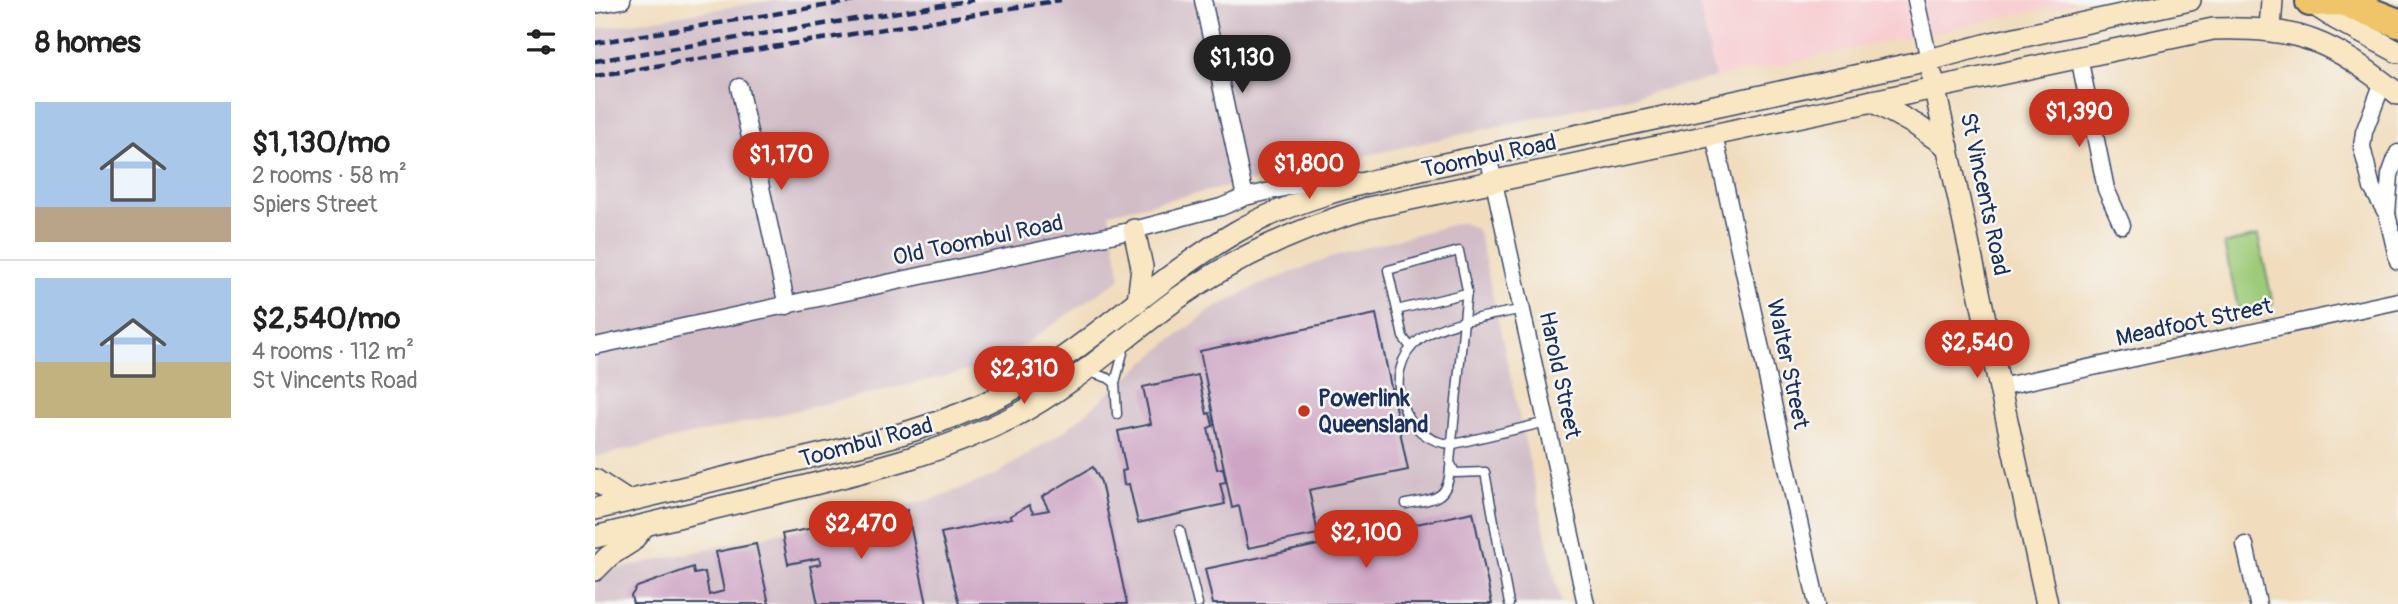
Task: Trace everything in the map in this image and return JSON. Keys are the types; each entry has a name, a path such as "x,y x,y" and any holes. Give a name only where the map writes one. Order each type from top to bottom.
{"highway":[{"path":"2304,1 2351,2 2398,23"}],"main road":[{"name":"Toombul Road","path":"595,509 941,422 1000,396 1076,350 1184,265 1238,231 1266,218 1370,181 1929,60 2140,5 2190,0"},
{"path":"2270,29 2272,0"},
{"path":"2304,1 2398,51"},
{"name":"Toombul Road","path":"595,537 932,453 1038,403 1086,371 1205,280 1237,261 1285,237 1369,208 2213,29 2270,29 2304,37 2331,47 2391,88"},
{"name":"St Vincents Road","path":"1929,60 2047,604"},
{"path":"1872,101 1916,125 1948,147"},
{"path":"1134,230 1142,267 1138,301"},
{"path":"595,480 627,501"},
{"path":"595,570 609,555 631,542 645,525"}],"street":[{"path":"595,5 622,0"},
{"path":"1203,0 1245,197"},
{"name":"St Vincents Road","path":"1916,0 1929,60"},
{"path":"2079,57 2106,189 2122,225"},
{"path":"739,87 787,306"},
{"path":"2391,88 2364,132 2362,147 2372,188 2387,214 2398,261"},
{"name":"Walter Street","path":"1714,135 1817,604"},
{"path":"2387,214 2390,175 2398,153"},
{"name":"Harold Street","path":"1488,155 1586,604"},
{"name":"Old Toombul Road","path":"595,346 1134,230 1221,207 1245,197 1322,179 1370,181"},
{"name":"Meadfoot Street","path":"2000,387 2398,301"},
{"path":"2245,545 2258,604"}],"lane":[{"path":"1406,504 1437,498 1443,494 1450,477 1467,293 1459,251 1388,270 1403,337 1411,348"},
{"path":"1397,310 1467,293"},
{"path":"1523,309 1431,332 1419,340 1404,358 1398,380 1405,412 1414,427 1423,435 1443,444 1454,444 1547,422"},
{"path":"1117,414 1115,383 1125,340"},
{"path":"1086,371 1115,383"},
{"path":"1450,462 1455,472 1485,472 1509,604"},
{"path":"1180,530 1198,604"}],"shaded area":[{"path":"774,0 1698,0 1715,78 1109,213 1121,278 994,365 595,457 595,29"},
{"path":"1698,0 2086,0 1715,78"},
{"path":"1462,222 1475,228 1479,234 1561,604 595,604 595,576 933,499 994,476 1066,430 1165,345 1210,311 1257,286 1340,254"}],"green space":[{"path":"2258,236 2273,304 2239,312 2224,244"}],"building":[{"name":"Powerlink Queensland","path":"1376,314 1408,470 1309,490 1318,534 1248,548 1239,506 1232,508 1200,351"},
{"path":"1198,375 1207,414 1210,413 1213,426 1208,428 1217,469 1223,468 1226,482 1220,483 1225,504 1138,523 1129,484 1124,485 1122,471 1126,470 1118,431 1151,424 1143,387"},
{"path":"1093,467 1101,482 1127,604 959,604 941,533 1012,518 1010,516 1029,505 1033,513 1049,510 1042,497"},
{"path":"907,510 927,604 818,604 810,566 821,564 819,558 788,564 782,534"},
{"path":"1473,512 1492,604 1213,604 1205,569"},
{"path":"756,544 769,604 633,604 631,596 637,587 693,567 694,574 705,572 709,595 724,591 716,552"}],"railway":[{"path":"595,43 860,0"},
{"path":"595,61 973,0"},
{"path":"595,76 1061,0"}],"place":[{"name":"Powerlink Queensland","path":"1304,411"}]}
